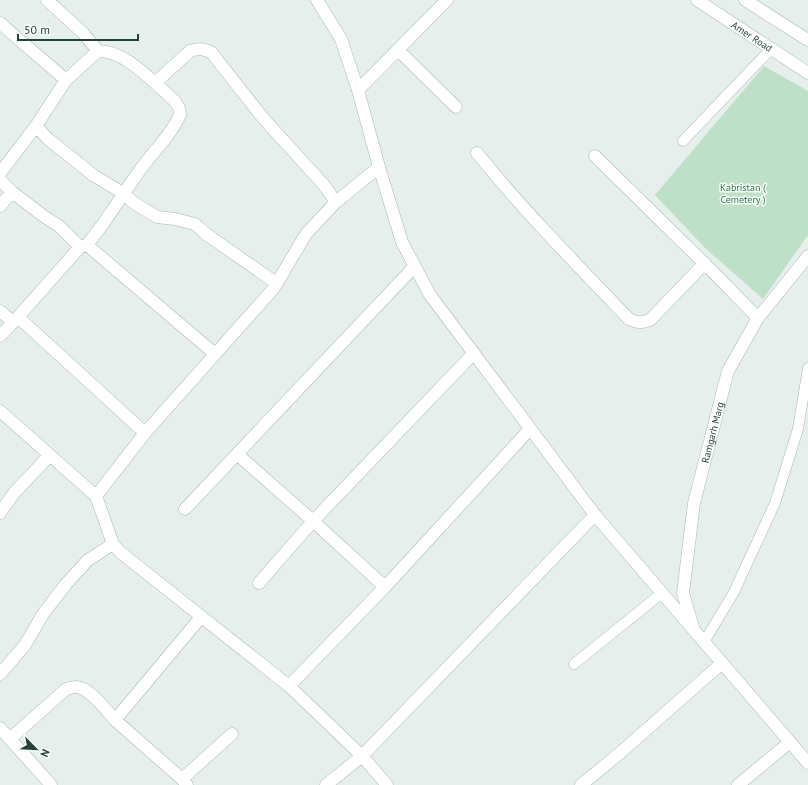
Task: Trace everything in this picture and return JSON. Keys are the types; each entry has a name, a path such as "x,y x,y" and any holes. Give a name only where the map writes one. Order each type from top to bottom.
{"street":[{"path":"47,0 83,32 98,51"},
{"path":"317,0 341,39 358,90 379,167 402,242 414,268 430,295 595,515 808,763"},
{"path":"358,90 447,0"},
{"name":"Amer Road","path":"697,0 808,73"},
{"path":"745,0 808,40"},
{"path":"0,23 66,80"},
{"path":"155,83 190,51 204,49 211,52 263,118 323,184 336,202"},
{"path":"398,50 456,107"},
{"path":"0,173 36,126 66,80 98,51 106,51 118,56 138,69 155,83 179,107 180,115 124,194 84,246 0,336"},
{"path":"36,126 48,139 93,175 124,194 134,203 156,217 175,219 194,224 276,283"},
{"path":"477,152 496,176 549,235 629,319 643,323 650,320 705,264"},
{"path":"595,156 758,318"},
{"path":"96,496 145,433 274,288 306,234 336,202 379,167"},
{"path":"0,180 12,192 59,226 215,354"},
{"path":"0,206 12,192"},
{"name":"Ramgarh Marg","path":"695,631 683,593 694,503 728,371 758,318 808,256"},
{"path":"185,509 414,268"},
{"path":"0,311 16,319 145,433"},
{"path":"259,583 313,521 474,353"},
{"path":"0,411 96,496 113,544 120,552 289,686 362,756 387,785"},
{"path":"289,686 385,586 530,430"},
{"path":"236,454 385,586"},
{"path":"0,513 14,493 50,455"},
{"path":"326,785 362,756 595,515"},
{"path":"0,674 25,645 44,614 66,584 88,560 113,544"},
{"path":"115,720 201,617"},
{"path":"581,785 643,733 722,663"},
{"path":"10,739 66,689 76,687 84,689 97,700 115,720 185,782 232,734"},
{"path":"0,728 51,785"},
{"path":"738,785 790,742"}],"lane":[{"path":"683,141 771,48"},
{"path":"704,642 734,592 775,503 798,429 808,368"},
{"path":"574,664 662,593"}],"green space":[{"name":"Kabristan ( Cemetery )","path":"764,66 808,91 808,235 763,299 706,249 655,195"}]}
